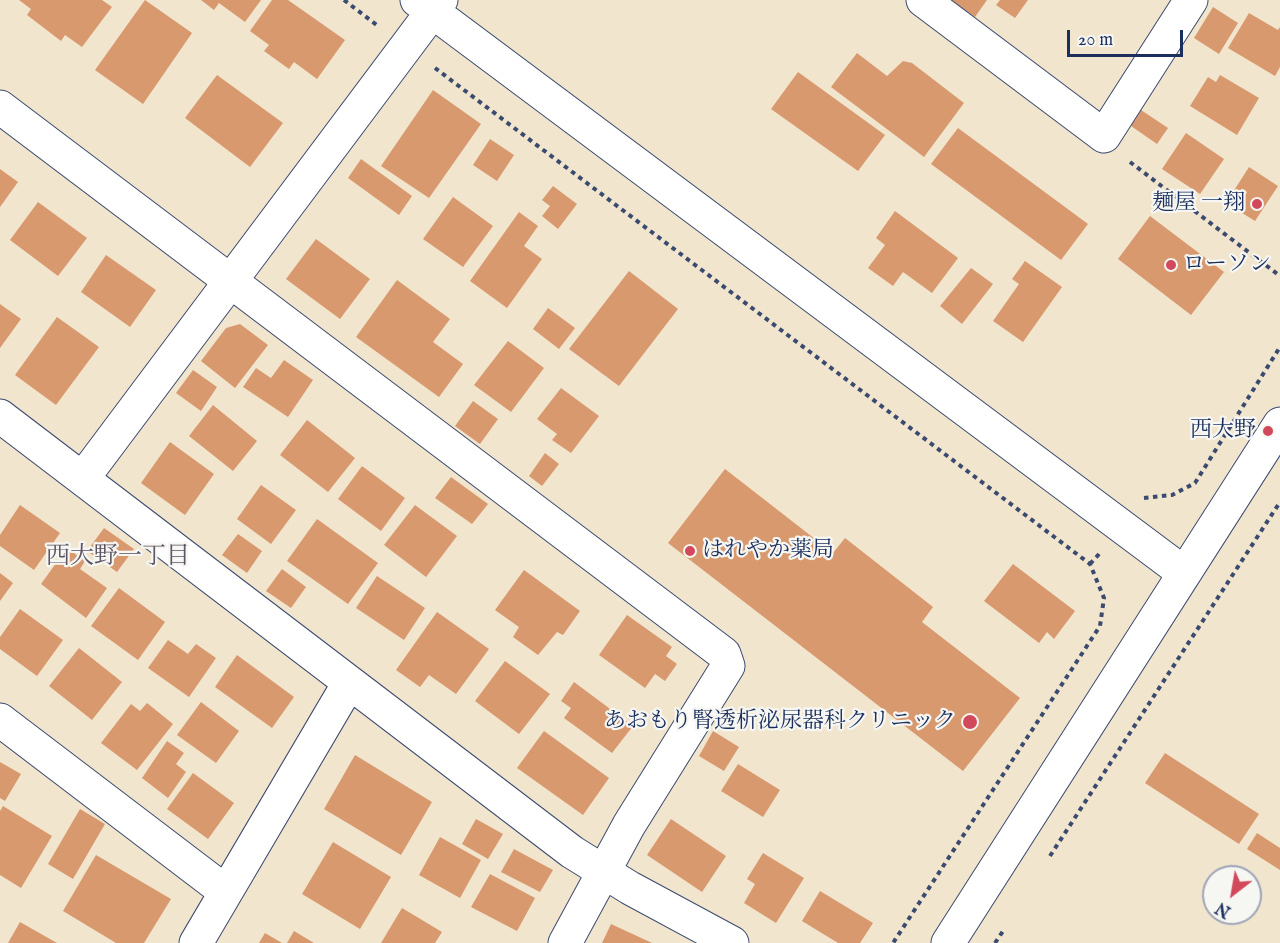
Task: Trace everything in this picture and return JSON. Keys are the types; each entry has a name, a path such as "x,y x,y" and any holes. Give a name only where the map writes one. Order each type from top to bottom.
{"street":[{"path":"923,0 1104,136 1191,0"},
{"path":"83,478 406,47 430,4 1184,573"},
{"path":"0,107 724,654 729,666 629,825 565,943"},
{"path":"0,416 349,683 603,872 732,943"},
{"path":"948,943 1280,424"},
{"path":"196,943 349,683"},
{"path":"0,720 226,892"}],"path":[{"path":"344,0 1090,564 1104,598 1100,626 893,943"},
{"path":"1104,136 1119,154 1280,276"},
{"path":"1143,498 1172,495 1195,483 1280,347"},
{"path":"1044,866 1280,502"},
{"path":"995,943 1007,924"}],"building":[{"path":"19,0 102,0 112,7 82,47 65,35 61,41 27,15 31,9"},
{"path":"145,0 192,33 143,104 95,70"},
{"path":"201,0 261,0 245,22 219,3 214,10"},
{"path":"272,0 288,0 345,40 317,79 294,62 289,69 264,51 269,45 250,31"},
{"path":"950,0 987,0 975,17"},
{"path":"1000,0 1028,0 1015,18 996,5"},
{"path":"1213,7 1238,23 1219,54 1194,38"},
{"path":"1249,13 1278,30 1280,27 1280,67 1275,76 1228,48"},
{"path":"857,53 887,76 903,61 912,63 964,103 924,157 831,87"},
{"path":"798,72 885,135 858,171 771,109"},
{"path":"217,75 283,123 250,167 185,118"},
{"path":"1220,75 1259,98 1237,135 1190,106 1208,77 1216,82"},
{"path":"433,90 481,124 429,198 381,166"},
{"path":"1141,110 1168,128 1157,144 1131,126"},
{"path":"958,128 1088,224 1061,260 931,164"},
{"path":"1186,133 1224,159 1200,194 1162,169"},
{"path":"490,139 514,155 497,181 473,165"},
{"path":"361,159 412,196 399,215 348,178"},
{"path":"1249,167 1278,186 1255,221 1226,203"},
{"path":"0,169 18,182 0,207"},
{"path":"553,186 577,204 558,229 542,216 550,206 542,200"},
{"path":"453,197 493,226 463,267 423,239"},
{"path":"38,202 87,238 58,276 10,240"},
{"path":"895,211 958,258 932,293 903,272 893,286 868,268 885,245 876,238"},
{"path":"519,212 538,226 524,246 542,259 507,308 470,281"},
{"name":"ローソン","path":"1150,216 1224,272 1191,315 1118,259"},
{"path":"316,239 370,279 340,319 286,279"},
{"path":"106,255 156,290 130,327 81,292"},
{"path":"1025,261 1062,287 1023,342 993,321 1019,284 1012,279"},
{"path":"971,268 993,284 962,324 940,306"},
{"path":"629,271 678,309 619,386 569,349"},
{"path":"397,280 450,319 433,342 463,364 439,397 356,337"},
{"path":"0,304 21,319 0,348"},
{"path":"548,308 575,328 559,349 533,329"},
{"path":"57,317 99,347 56,405 15,375"},
{"path":"240,324 268,345 235,388 201,361 226,328"},
{"path":"508,341 544,368 511,412 474,385"},
{"path":"284,360 313,380 288,417 243,387 256,368 271,378"},
{"path":"193,370 217,387 201,411 176,393"},
{"path":"561,388 599,416 571,453 552,440 557,434 537,419"},
{"path":"473,401 498,419 480,444 455,426"},
{"path":"213,405 257,441 233,471 189,436"},
{"path":"307,420 355,458 328,492 280,455"},
{"path":"170,442 214,474 185,515 141,483"},
{"path":"545,453 559,464 542,486 529,476"},
{"path":"362,466 405,498 381,531 338,499"},
{"path":"725,469 833,553 845,538 933,607 922,622 1020,698 963,771 668,543"},
{"path":"451,477 488,504 472,524 435,498"},
{"path":"261,485 296,510 271,544 237,519"},
{"path":"20,505 60,533 34,570 0,546 0,535"},
{"path":"415,505 457,536 426,577 384,545"},
{"path":"317,519 378,563 348,604 287,561"},
{"path":"104,528 134,549 117,572 87,551"},
{"path":"238,534 262,551 247,573 222,555"},
{"path":"67,548 85,561 80,569 107,588 86,618 41,584"},
{"path":"1013,564 1075,611 1054,639 1047,632 1039,643 984,601"},
{"path":"282,569 306,587 291,608 266,591"},
{"path":"524,570 580,611 563,635 557,632 538,655 513,637 519,627 495,610"},
{"path":"0,573 13,583 0,601"},
{"path":"377,576 425,608 404,640 356,608"},
{"path":"119,588 165,622 138,660 91,626"},
{"path":"20,609 63,640 37,676 0,649 0,637"},
{"path":"437,612 489,649 456,694 429,675 420,687 396,670"},
{"path":"627,615 672,647 666,656 677,664 665,681 655,674 645,688 599,655"},
{"path":"168,640 188,654 196,644 216,658 189,697 148,668"},
{"path":"79,648 122,682 92,720 49,686"},
{"path":"237,655 294,697 272,728 215,687"},
{"path":"505,661 550,694 519,734 475,701"},
{"path":"574,682 633,726 612,753 564,718 571,708 561,701"},
{"path":"201,702 239,731 216,763 177,735"},
{"path":"147,703 173,724 137,770 101,743 131,704 140,711"},
{"path":"544,731 609,778 583,815 517,768"},
{"path":"713,731 739,747 724,771 699,756"},
{"path":"167,741 184,753 176,764 186,772 168,798 142,778"},
{"path":"1165,753 1259,814 1239,844 1145,783"},
{"path":"355,755 432,802 401,855 324,809"},
{"path":"0,762 21,774 5,801 0,798"},
{"path":"738,764 780,790 763,817 721,791"},
{"path":"193,773 234,803 208,839 167,809"},
{"path":"3,806 52,836 21,888 0,875 0,811"},
{"path":"80,809 105,824 73,879 48,864"},
{"path":"476,819 503,834 488,859 462,844"},
{"path":"671,819 726,856 702,892 647,855"},
{"path":"1257,833 1280,848 1280,870 1247,849"},
{"path":"440,837 481,860 460,898 419,875"},
{"path":"333,842 391,877 360,929 302,894"},
{"path":"514,849 553,870 540,892 501,872"},
{"path":"763,853 804,878 776,923 744,903 755,884 747,879"},
{"path":"96,855 171,899 144,943 116,943 63,911"},
{"path":"490,874 535,898 517,931 471,907"},
{"path":"820,891 873,923 860,943 838,943 802,921"},
{"path":"402,908 442,932 435,943 381,943"},
{"path":"20,922 57,943 8,943"},
{"path":"611,924 652,943 602,943"},
{"path":"294,931 314,943 287,943"},
{"path":"265,933 282,943 259,943"}],"place":[{"name":"麺屋 一翔","path":"1257,204"},
{"name":"ローソン","path":"1171,265"},
{"name":"西大野","path":"1268,431"},
{"name":"はれやか薬局","path":"690,551"},
{"name":"あおもり腎透析泌尿器科クリニック","path":"970,722"}],"district":[{"name":"西大野一丁目","path":"118,558"}]}
